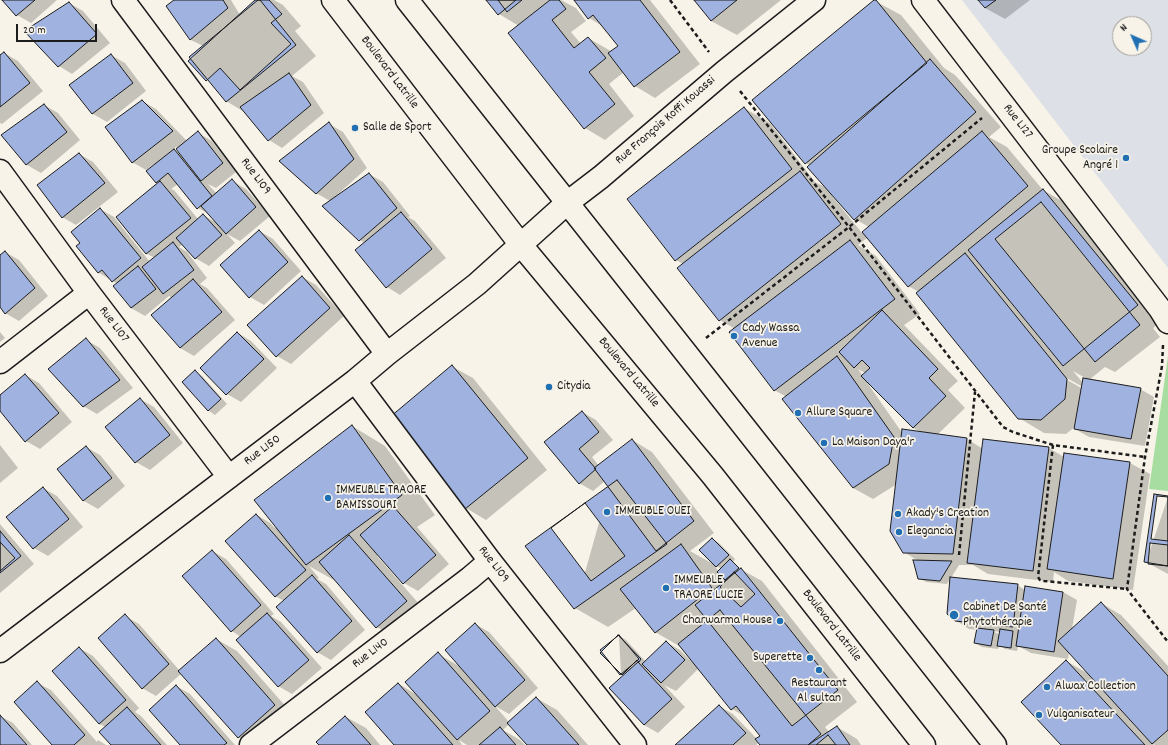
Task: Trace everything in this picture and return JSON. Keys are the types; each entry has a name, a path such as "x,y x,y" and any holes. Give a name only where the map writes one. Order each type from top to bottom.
{"street":[{"name":"Rue L109","path":"123,0 388,354"},
{"name":"Boulevard Latrille","path":"333,0 521,245 713,476 924,745"},
{"path":"407,0 995,745"},
{"name":"Rue François Koffi Kouassi","path":"521,245 567,203 601,177 724,72 814,0"},
{"name":"Rue L127","path":"922,0 1002,102 1160,309 1168,322"},
{"name":"Rue L107","path":"0,171 89,293 229,477"},
{"name":"Rue L150","path":"1,648 355,381 477,284 521,245"},
{"path":"0,362 89,293"},
{"name":"Rue L109","path":"355,381 490,561 635,745"},
{"name":"Rue L140","path":"251,745 470,578 490,561"}],"path":[{"path":"670,0 724,72 849,227 1003,427 1013,432 1052,445 1145,457"},
{"path":"686,353 849,227 1002,102"},
{"path":"1162,366 1145,457 1127,589 1168,642"},
{"path":"959,555 975,391"},
{"path":"1052,445 1038,577 1040,580 1044,581 1127,589"}],"shaded area":[{"name":"Groupe Scolaire Angré 1","path":"962,0 1168,0 1168,268"}],"green space":[{"path":"1168,356 1168,491 1149,489"}],"building":[{"path":"2,0 35,0 16,16"},
{"path":"174,0 223,0 228,8 190,40 166,6"},
{"path":"255,0 269,0 282,14 271,23 291,44 240,90 220,68 206,81 188,61"},
{"path":"258,0 260,0 296,45 226,102 189,57"},
{"path":"486,0 516,0 498,15"},
{"path":"498,0 522,0 507,12"},
{"path":"550,0 559,0 566,9 552,20 574,48 588,37 606,58 589,72 615,104 584,129 508,33"},
{"path":"574,0 640,0 680,52 634,87 608,53 618,46 593,15 588,19"},
{"path":"694,0 737,0 711,21"},
{"path":"874,0 876,0 927,63 805,164 752,100"},
{"path":"978,0 996,0 985,8"},
{"path":"69,2 97,34 58,67 24,31"},
{"path":"4,52 30,83 0,107 0,55"},
{"path":"111,54 133,83 92,114 69,85"},
{"path":"930,59 976,112 854,220 807,167"},
{"path":"289,73 311,105 268,141 240,107"},
{"path":"142,100 173,131 132,163 105,127"},
{"path":"44,104 67,132 26,165 1,135"},
{"path":"744,107 792,169 675,261 627,199"},
{"path":"329,122 354,159 316,194 279,161"},
{"path":"198,131 223,163 201,181 176,149"},
{"path":"982,131 1028,186 908,287 862,232"},
{"path":"174,149 212,196 197,209 168,173 156,183 146,171"},
{"path":"79,153 105,183 62,218 37,185"},
{"path":"800,171 841,224 719,321 677,268"},
{"path":"369,173 397,208 359,241 322,206"},
{"path":"232,179 256,207 226,234 201,206"},
{"path":"160,181 191,218 146,254 116,217"},
{"path":"1043,189 1138,305 1063,366 968,250"},
{"path":"1041,202 1140,325 1095,362 995,239"},
{"path":"100,208 141,258 112,282 102,270 98,273 76,246 80,243 71,232"},
{"path":"401,212 432,249 386,288 355,250"},
{"path":"203,214 222,235 195,259 176,238"},
{"path":"259,230 288,262 249,298 220,265"},
{"path":"850,240 895,299 774,391 729,332"},
{"path":"173,242 194,270 163,294 142,267"},
{"path":"5,251 35,288 5,314 0,307 0,255"},
{"path":"965,253 1067,379 1065,399 1041,420 1018,419 916,293"},
{"path":"138,266 156,289 131,308 113,286"},
{"path":"302,276 330,308 276,357 247,325"},
{"path":"193,279 222,312 180,348 151,315"},
{"path":"882,310 938,369 929,378 946,396 913,428 861,376 870,368 862,360 854,368 839,352"},
{"path":"237,332 264,359 226,395 200,368"},
{"path":"86,338 120,380 83,407 48,369"},
{"path":"837,356 894,437 889,464 853,488 782,399"},
{"path":"452,365 528,458 465,509 390,417"},
{"path":"195,370 221,399 208,411 182,382"},
{"path":"25,374 59,413 25,442 0,411 0,395"},
{"path":"1083,378 1141,388 1131,439 1074,429"},
{"path":"140,398 170,435 135,463 105,427"},
{"path":"582,411 599,432 579,449 596,469 579,484 544,442"},
{"name":"IMMEUBLE TRAORE BAMISSOURI","path":"352,425 402,495 306,565 254,500"},
{"path":"902,429 967,438 953,554 903,553 890,531"},
{"path":"632,439 694,521 656,551 594,468"},
{"path":"983,439 1049,447 1033,571 967,563"},
{"path":"86,446 112,478 83,501 57,469"},
{"path":"1064,453 1130,462 1113,579 1047,569"},
{"name":"IMMEUBLE OUEI","path":"617,480 667,544 574,609 525,546"},
{"path":"43,487 69,519 33,549 6,517"},
{"path":"1154,494 1168,496 1168,566 1144,562"},
{"path":"1157,496 1168,497 1168,541 1151,539"},
{"path":"585,503 625,556 591,581 551,528"},
{"path":"393,506 436,555 403,584 360,535"},
{"path":"256,514 306,570 275,597 225,541"},
{"path":"0,531 21,556 0,573"},
{"path":"349,535 407,601 376,628 319,562"},
{"path":"712,538 729,555 716,567 699,550"},
{"path":"0,542 15,558 0,571"},
{"path":"1150,543 1168,545 1168,566 1148,564"},
{"name":"IMMEUBLE TRAORE LUCIE","path":"681,544 712,588 655,633 620,589"},
{"path":"212,550 261,605 231,632 182,576"},
{"path":"730,559 739,568 725,580 717,572"},
{"path":"913,560 952,561 940,581 918,579"},
{"path":"741,568 838,690 792,726 695,605"},
{"path":"734,572 755,594 741,607 720,587"},
{"path":"312,575 352,621 317,653 276,607"},
{"path":"950,577 1018,584 1013,627 955,621 947,614"},
{"path":"1025,586 1063,592 1054,652 1016,646"},
{"path":"1101,602 1168,676 1168,730 1152,744 1058,641"},
{"path":"720,610 821,734 808,745 760,745 755,739 760,736 736,706 731,710 678,644"},
{"path":"267,613 309,660 278,687 236,640"},
{"path":"125,614 169,664 142,689 98,638"},
{"path":"475,623 525,680 495,707 445,650"},
{"path":"977,628 994,630 991,646 974,643"},
{"path":"1000,629 1013,631 1011,648 997,646"},
{"path":"618,635 641,659 639,662 637,660 622,675 600,653"},
{"path":"619,635 639,659 620,675 600,650"},
{"path":"216,638 275,705 238,738 178,671"},
{"path":"666,641 685,660 661,683 642,664"},
{"path":"79,647 126,700 99,724 52,671"},
{"path":"438,652 490,711 457,740 405,682"},
{"path":"1066,660 1145,745 1061,745 1021,702"},
{"path":"638,662 672,699 644,725 609,688"},
{"path":"37,681 85,735 74,745 52,745 14,702"},
{"path":"398,683 453,745 394,745 365,712"},
{"path":"176,685 227,743 224,745 180,745 149,710"},
{"path":"536,697 579,745 527,745 507,723"},
{"path":"719,705 746,733 733,745 675,745"},
{"path":"127,707 161,745 111,745 99,732"},
{"path":"0,715 27,745 0,745"},
{"path":"345,716 371,745 319,745 316,742"},
{"path":"837,726 850,745 808,745"},
{"path":"500,727 516,745 479,745"},
{"path":"828,735 836,745 816,745"}],"place":[{"name":"Salle de Sport","path":"355,128"},
{"name":"Groupe Scolaire Angré 1","path":"1126,158"},
{"name":"Cady Wassa Avenue","path":"734,336"},
{"name":"Citydia","path":"549,387"},
{"name":"Allure Square","path":"798,413"},
{"name":"La Maison Daya'r","path":"824,443"},
{"name":"IMMEUBLE TRAORE BAMISSOURI","path":"328,498"},
{"name":"IMMEUBLE OUEI","path":"607,512"},
{"name":"Akady's Creation","path":"898,514"},
{"name":"Elegancia","path":"899,532"},
{"name":"IMMEUBLE TRAORE LUCIE","path":"666,588"},
{"name":"Cabinet De Santé Phytothérapie","path":"954,615"},
{"name":"Charwarma House","path":"780,621"},
{"name":"Superette","path":"810,658"},
{"name":"Restaurant Al sultan","path":"819,670"},
{"name":"Alwax Collection","path":"1047,687"},
{"name":"Vulganisateur","path":"1039,715"}]}
